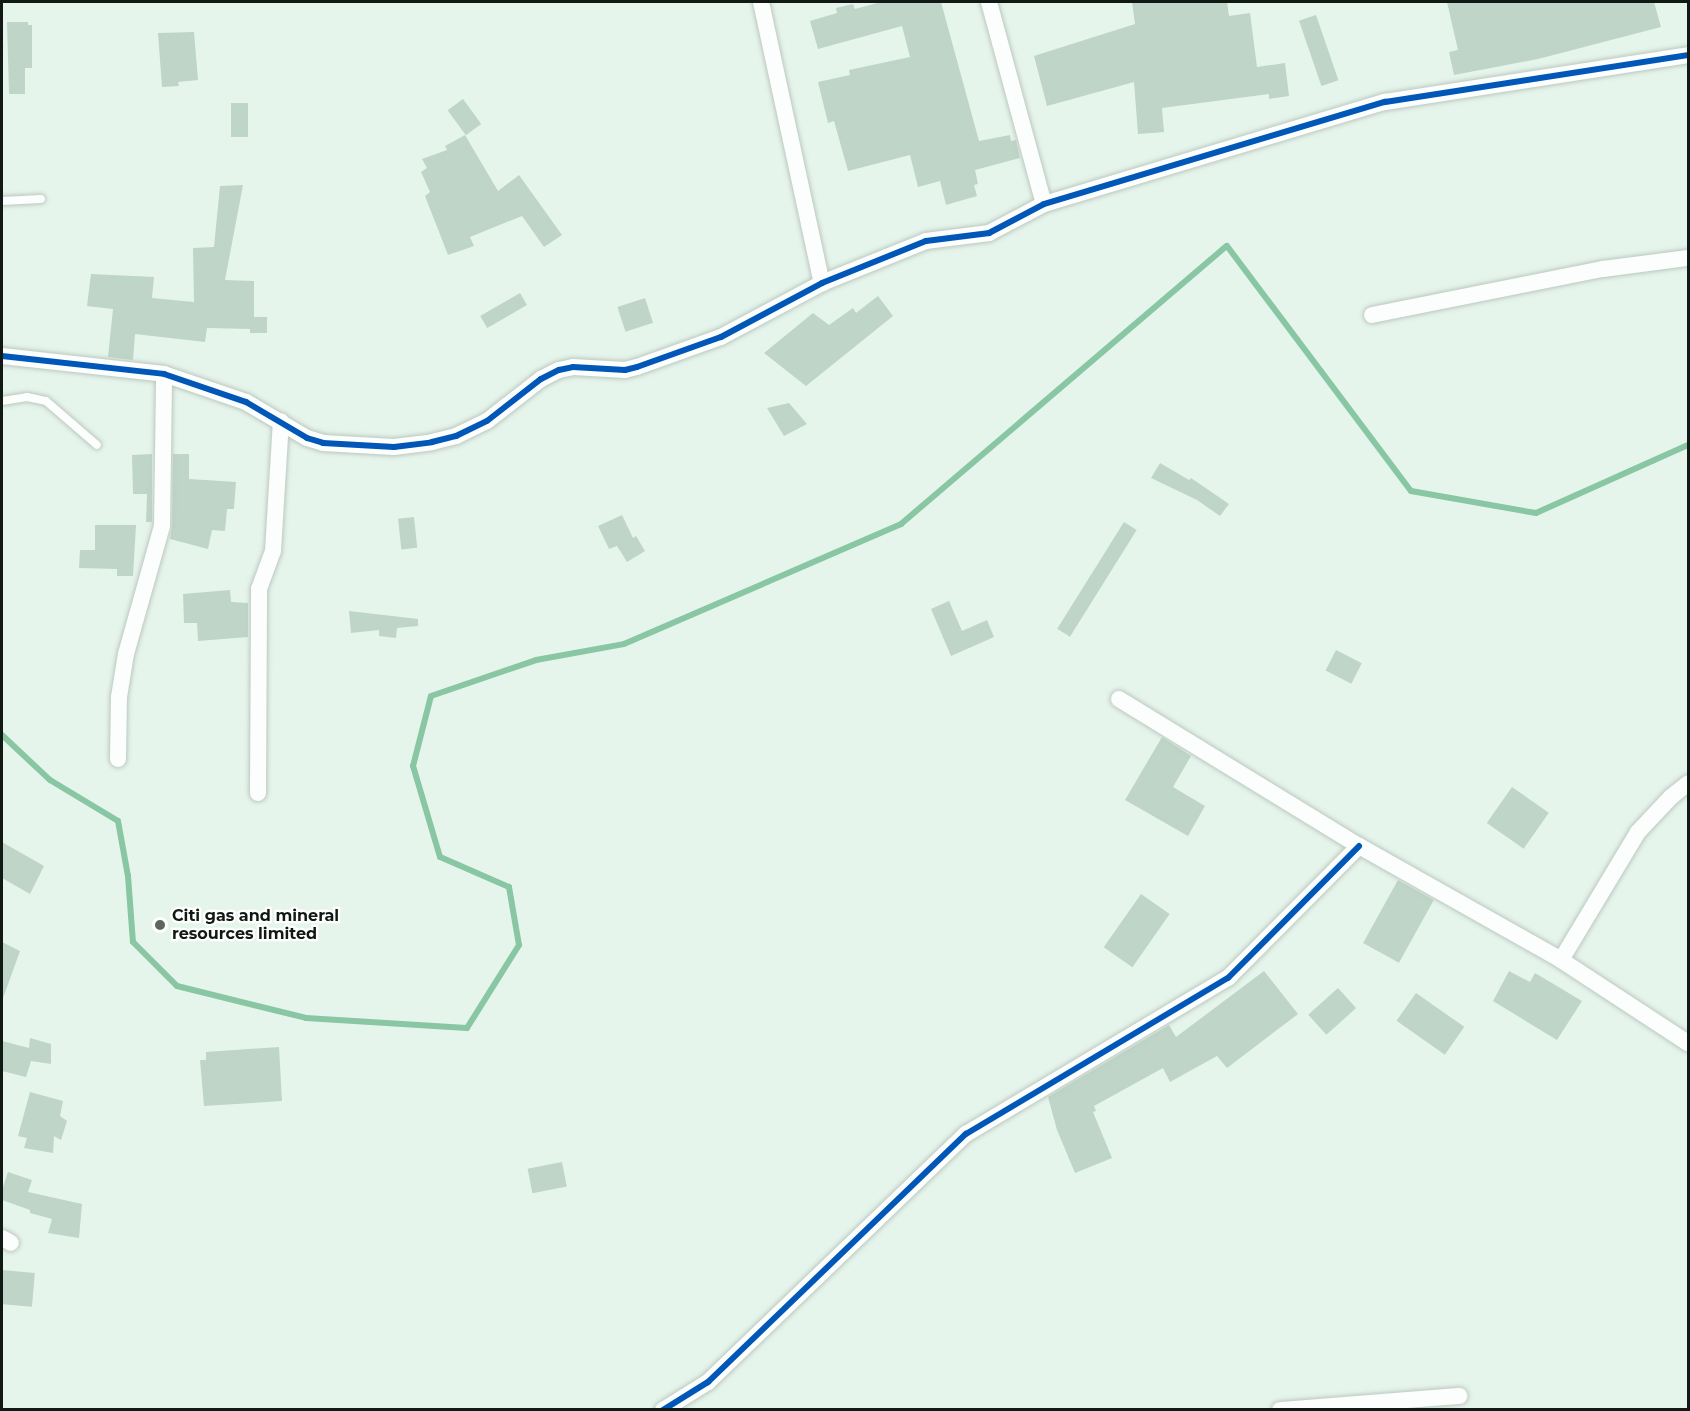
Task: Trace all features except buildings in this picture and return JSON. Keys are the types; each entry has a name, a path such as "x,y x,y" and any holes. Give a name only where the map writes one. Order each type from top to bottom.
{"street":[{"path":"761,2 822,283"},
{"path":"989,2 1044,204"},
{"path":"2,356 164,374 246,402 308,438 344,446 394,447 456,436 487,421 541,379 559,370 573,367 625,370 637,367 721,337 822,283 926,241 989,232 1044,204 1385,102 1689,55"},
{"path":"1372,315 1603,269 1689,258"},
{"path":"118,759 119,697 126,654 162,526 164,374"},
{"path":"258,793 259,589 273,550 281,421"},
{"path":"1119,699 1359,846 1561,960 1689,1043"},
{"path":"1561,960 1638,832 1671,797 1689,783"},
{"path":"663,1410 708,1382 966,1134 1228,978 1359,846"},
{"path":"1280,1410 1459,1396"}],"lane":[{"path":"2,201 41,200"},
{"path":"2,401 27,397 46,401 97,445"}],"waterway":[{"path":"2,735 50,780 118,821 128,876 133,942 177,986 306,1018 467,1028 519,945 509,887 440,857 413,766 431,696 536,660 624,644 901,524 1227,246 1411,491 1536,513 1688,445"}],"cycle path":[{"path":"2,356 164,374 246,402 307,438 323,443 394,447 432,442 456,436 487,421 541,379 559,370 573,367 625,370 637,367 721,337 822,283 926,241 989,233 1044,204 1385,102 1688,55"},
{"path":"663,1410 708,1382 966,1134 1228,978 1359,846"}],"place":[{"name":"Citi gas and mineral resources limited","path":"160,925"}]}
